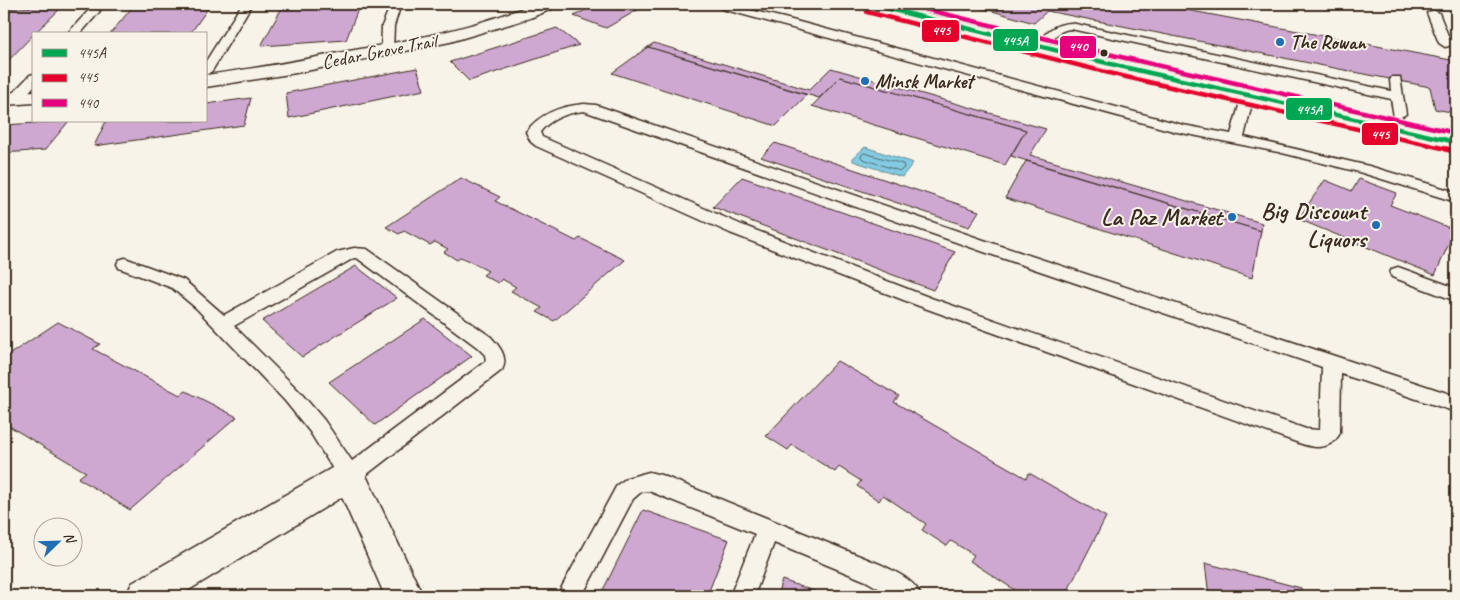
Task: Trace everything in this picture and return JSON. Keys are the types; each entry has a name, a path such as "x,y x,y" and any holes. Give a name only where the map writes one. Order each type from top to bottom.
{"street":[{"name":"Cedar Grove Trail","path":"208,81 387,51 488,27 548,4"},
{"path":"869,4 1040,48 1456,142"},
{"path":"145,596 349,475 404,596"}],"lane":[{"path":"208,67 247,4"},
{"path":"387,51 388,26 396,4"},
{"path":"730,4 726,7 1182,129 1364,168 1456,197"},
{"path":"75,32 94,11"},
{"path":"1433,13 1445,43"},
{"path":"1040,48 1053,30 1060,26 1071,26 1397,96"},
{"path":"17,98 32,80"},
{"path":"1396,80 1399,114"},
{"path":"1236,140 1248,95"},
{"path":"1332,364 1330,433 1322,439 1306,437 1006,332 744,232 541,143 536,139 533,132 538,126 566,110 577,107 592,108 886,212 1332,364 1456,404"},
{"path":"125,264 178,284 224,324 292,396 317,426 349,475 485,374 495,365 496,358 493,351 484,342 361,253 343,256 224,324"},
{"path":"1398,273 1456,295"},
{"path":"569,596 625,492 637,483 653,482 888,579 909,596"},
{"path":"742,596 768,529"}],"path":[{"path":"4,527 11,522"}],"water":[{"path":"865,147 913,163 902,177 853,161 853,158"}],"building":[{"path":"135,4 211,4 191,32 112,32"},
{"path":"284,4 360,4 346,40 261,46"},
{"path":"597,4 648,4 606,28 574,16"},
{"name":"The Rowan","path":"968,4 1155,4 1456,61 1456,113 1435,109 1430,87 1047,11 1034,23"},
{"path":"64,5 36,32 32,32 32,36 4,65 4,9"},
{"path":"557,28 579,45 469,81 450,62"},
{"path":"654,43 809,90 831,68 1046,129 1030,155 1262,223 1261,231 1011,156 1026,130 840,77 819,98 648,47"},
{"path":"648,47 807,95 776,126 612,73"},
{"path":"417,68 424,90 289,118 286,93"},
{"path":"840,77 1026,130 1005,165 812,106"},
{"path":"251,98 244,125 94,146 106,122 208,122 208,104"},
{"path":"68,122 45,150 4,153 4,125"},
{"path":"775,143 979,211 969,227 761,157"},
{"path":"1026,161 1261,231 1252,278 1005,198"},
{"path":"742,177 955,252 933,290 713,207"},
{"path":"461,178 500,197 495,201 576,241 580,238 625,260 554,321 537,312 542,308 511,291 516,287 502,279 498,283 483,275 488,271 461,257 457,260 444,252 448,249 435,242 430,245 404,231 399,234 386,227"},
{"name":"Big Discount Liquors","path":"1359,179 1397,193 1390,205 1455,230 1435,275 1298,219 1325,180 1352,191"},
{"path":"356,266 397,298 302,357 262,321"},
{"path":"425,319 472,356 375,425 329,382"},
{"path":"58,322 100,344 93,349 180,395 186,391 237,417 130,510 78,478 86,472 4,423 4,358"},
{"path":"837,361 899,396 894,402 1026,478 1029,473 1106,517 1065,596 1024,596 970,561 974,555 951,541 947,546 922,530 926,524 883,495 879,501 857,486 861,481 839,467 835,472 792,445 788,450 766,436"},
{"path":"643,510 729,540 707,596 600,596"},
{"path":"1205,563 1301,588 1303,596 1209,596"},
{"path":"782,580 828,596 777,596"}],"transit line":[{"name":"445A","path":"869,4 1119,66 1456,142"},
{"name":"440","path":"904,4 1121,57 1456,133"},
{"name":"445","path":"867,12 1117,75 1454,151"}],"place":[{"name":"The Rowan","path":"1280,42"},
{"name":"Minsk Market","path":"865,81"},
{"name":"La Paz Market","path":"1232,217"},
{"name":"Big Discount Liquors","path":"1376,225"}]}
